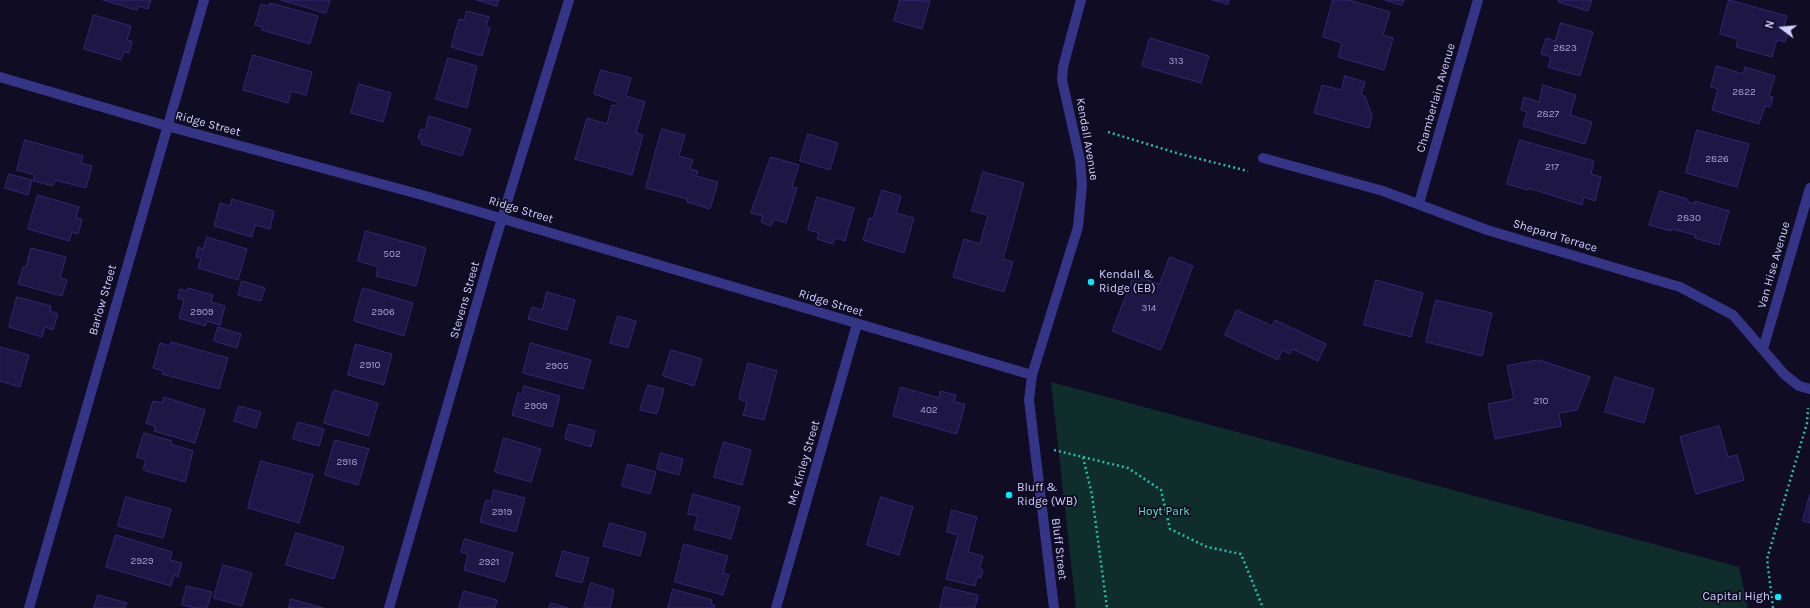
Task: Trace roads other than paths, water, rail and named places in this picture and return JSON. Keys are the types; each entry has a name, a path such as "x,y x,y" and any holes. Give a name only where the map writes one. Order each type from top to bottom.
{"street":[{"name":"Barlow Street","path":"28,608 204,0"},
{"name":"Stevens Street","path":"389,608 502,218 569,0"},
{"name":"Kendall Avenue","path":"1032,375 1078,227 1082,185 1080,160 1062,80 1063,67 1081,0"},
{"name":"Chamberlain Avenue","path":"1419,203 1478,0"},
{"name":"Ridge Street","path":"0,76 167,126 502,218 1032,375"},
{"name":"Shepard Terrace","path":"1263,158 1383,191 1419,203 1487,230 1680,287 1733,315 1784,374 1799,386 1809,389"},
{"name":"Van Hise Avenue","path":"1763,349 1810,188"},
{"name":"Mc Kinley Street","path":"776,608 857,324"},
{"name":"Bluff Street","path":"1032,375 1029,400 1054,608"}],"place":[{"name":"Kendall & Ridge (EB)","path":"1091,282"},
{"name":"Bluff & Ridge (WB)","path":"1009,495"},
{"name":"Capital High","path":"1778,597"}],"park label":[{"name":"Hoyt Park","path":"1164,512"}]}
